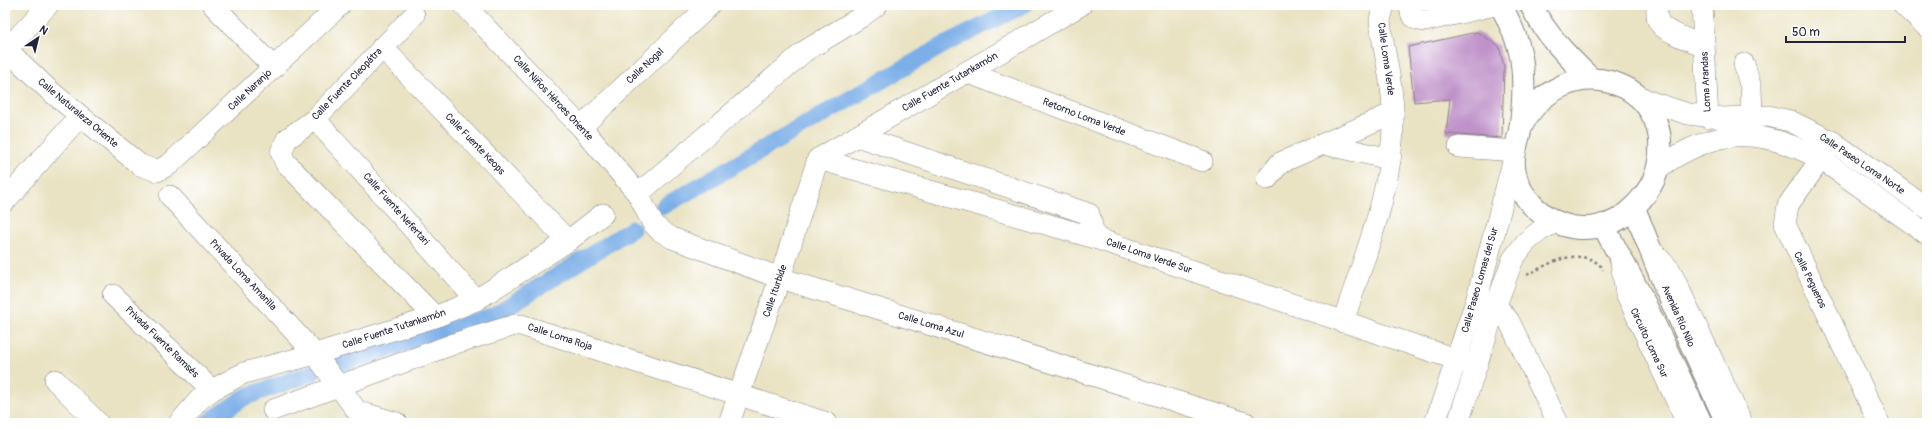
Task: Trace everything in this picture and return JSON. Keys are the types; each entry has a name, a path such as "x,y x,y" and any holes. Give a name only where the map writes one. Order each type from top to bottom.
{"main road":[{"path":"1502,5 1517,39 1522,63 1524,84 1520,129 1515,155 1516,174 1522,190 1530,204 1542,215 1556,222 1579,228 1603,225 1620,218 1634,208 1649,190 1658,168 1660,148 1657,128 1649,110 1634,93 1614,83 1591,79 1571,82 1553,90 1530,111 1520,129"},
{"path":"1530,5 1558,46 1591,79"},
{"name":"Avenida Río Nilo","path":"1634,208 1666,290 1727,423"},
{"path":"1603,225 1612,266 1641,296 1701,423"}],"street":[{"path":"6,49 48,5"},
{"path":"213,5 274,68"},
{"name":"Calle Naranjo","path":"157,171 170,164 340,5"},
{"name":"Calle Niños Héroes Oriente","path":"464,5 581,127 638,194"},
{"name":"Calle Nogal","path":"581,127 710,5"},
{"path":"638,194 805,51 861,18 877,5"},
{"name":"Calle Fuente Tutankamón","path":"818,159 1081,5"},
{"name":"Calle Loma Verde","path":"1384,5 1380,20 1393,113"},
{"path":"1411,5 1410,11 1412,17 1418,20 1425,20 1495,5"},
{"name":"Loma Arandas","path":"1657,5 1658,19 1666,29 1704,46"},
{"name":"Loma Arandas","path":"1702,5 1708,118"},
{"path":"1903,5 1927,27"},
{"name":"Calle Fuente Cleopátra","path":"414,16 382,47 315,119 287,139 281,152 285,162 435,317"},
{"name":"Calle Fuente Keops","path":"382,47 568,241"},
{"name":"Calle Naturaleza Oriente","path":"6,49 49,90 140,165 157,171"},
{"path":"1744,64 1751,88 1752,117"},
{"name":"Retorno Loma Verde","path":"966,72 1202,161"},
{"path":"49,90 64,133"},
{"name":"Calle Paseo Loma Norte","path":"1634,93 1669,109 1708,118 1768,116 1790,121 1833,142 1927,208"},
{"path":"1267,179 1280,164 1393,113 1390,159 1385,191 1344,322"},
{"path":"5,201 80,116"},
{"name":"Calle Fuente Nefertari","path":"315,119 476,300"},
{"name":"Calle Paseo Loma Norte","path":"1658,168 1699,144 1728,136 1744,135 1777,140 1821,159 1927,234"},
{"path":"857,136 1089,214 1095,238"},
{"name":"Calle Pegueros","path":"1833,142 1788,205 1785,224 1879,423"},
{"path":"1324,144 1390,159"},
{"path":"1459,147 1515,155"},
{"name":"Calle Paseo Lomas del Sur","path":"1458,423 1476,366 1486,302 1515,155"},
{"name":"Calle Loma Verde Sur","path":"818,159 1095,238 1476,366"},
{"name":"Calle Iturbide","path":"729,423 780,278 818,159"},
{"name":"Calle Loma Azul","path":"638,194 652,222 659,230 672,238 780,278 1246,423"},
{"name":"Privada Loma Amarilla","path":"170,196 315,354 339,386 356,417"},
{"name":"Calle Fuente Tutankamón","path":"179,423 200,399 212,390 244,373 315,354 435,317 476,300 568,241 603,214"},
{"name":"Calle Paseo Lomas del Sur","path":"1435,423 1455,360 1486,302 1513,259 1526,242 1541,230 1556,222"},
{"path":"1650,249 1670,270 1742,423"},
{"name":"Circuito Loma Sur","path":"1612,266 1687,423"},
{"name":"Privada Fuente Ramsés","path":"113,296 212,390"},
{"path":"1486,302 1509,321 1558,423"},
{"name":"Calle Loma Roja","path":"273,410 459,342 515,325 521,325 827,423"},
{"path":"56,380 98,423"},
{"path":"356,417 396,423"}],"path":[{"path":"1522,280 1527,275 1561,258 1582,256 1600,264 1612,266"}],"building":[{"path":"1477,32 1499,46 1504,67 1502,138 1446,134 1450,99 1414,102 1408,47"}],"waterway":[{"path":"664,206 942,46 1024,5"},
{"path":"339,365 494,315 632,229"},
{"path":"207,423 245,397 312,373"}]}
